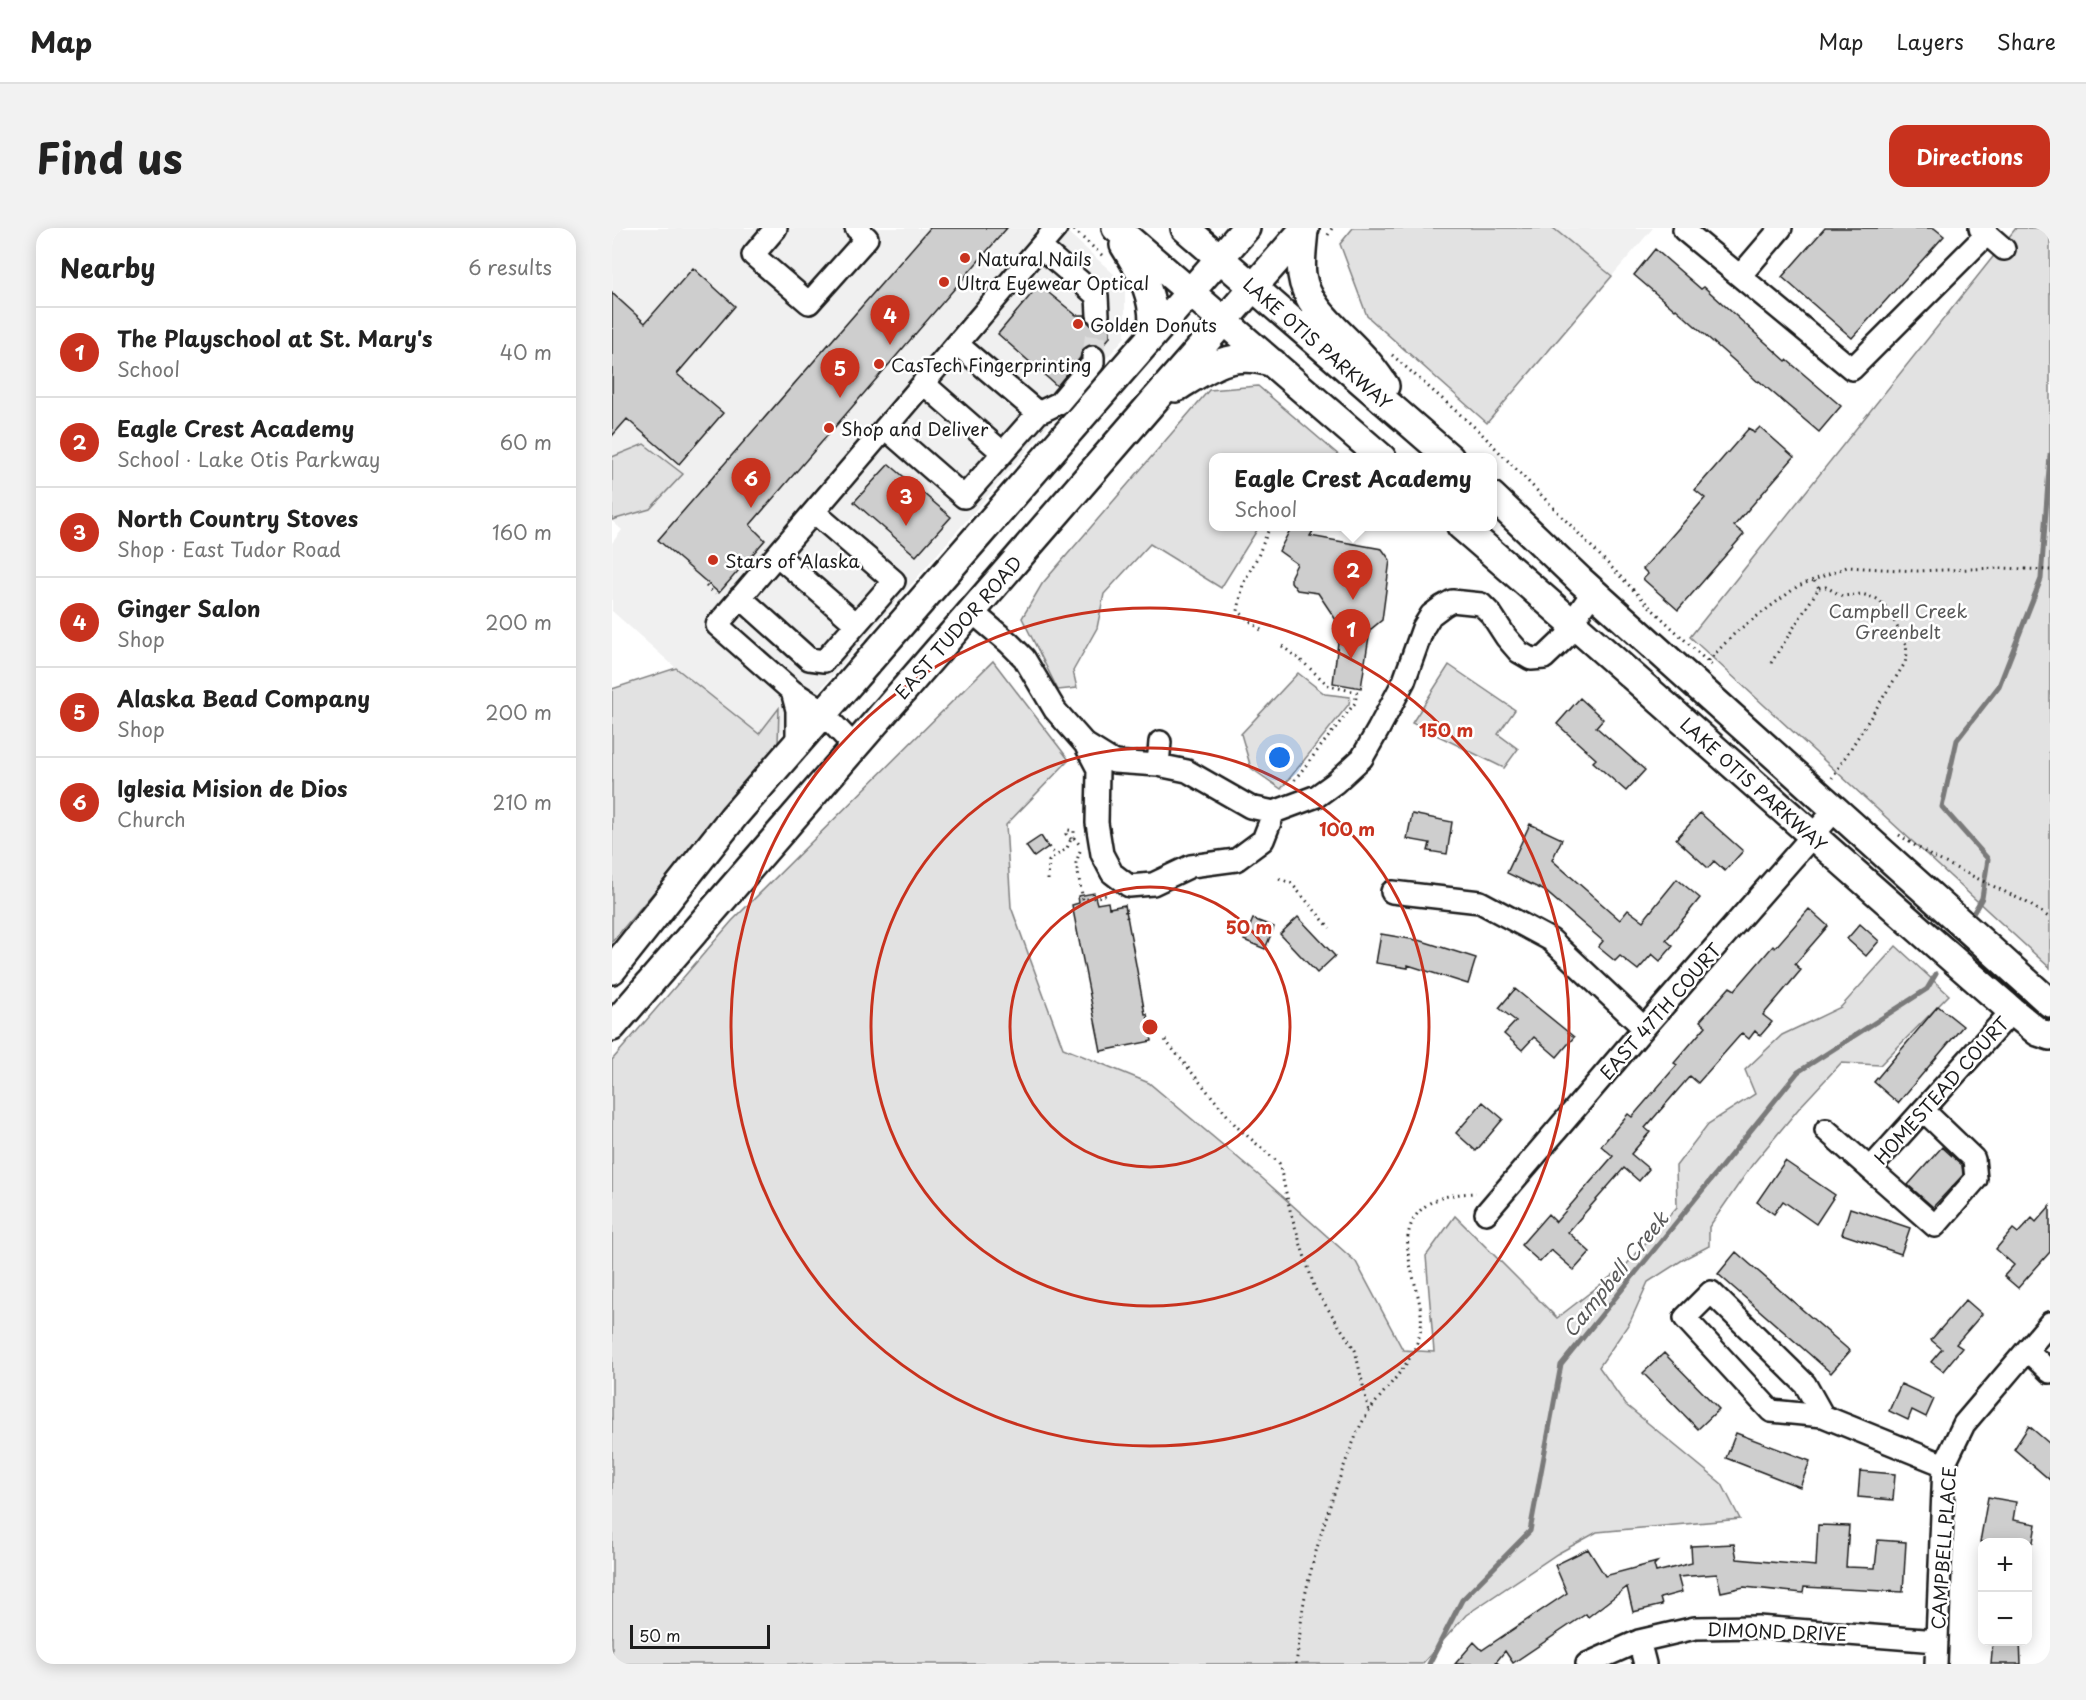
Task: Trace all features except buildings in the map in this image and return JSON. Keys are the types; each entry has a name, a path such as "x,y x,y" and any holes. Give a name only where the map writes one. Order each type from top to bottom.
{"main road":[{"path":"1115,228 1376,453"},
{"path":"1115,228 1142,274 1150,294 1154,318 1152,335"},
{"name":"LAKE OTIS PARKWAY","path":"1185,228 1444,453"},
{"path":"612,970 724,828 1245,228"},
{"path":"1305,229 1301,267 1308,295 1316,307 1375,372 1402,416"},
{"name":"EAST TUDOR ROAD","path":"612,1028 1152,402 1305,229"},
{"path":"1152,402 1203,371 1227,360 1249,357 1274,363"},
{"name":"LAKE OTIS PARKWAY","path":"1497,501 1593,592 2050,1003"},
{"name":"LAKE OTIS PARKWAY","path":"1467,531 2012,1011 2038,1032 2050,1036"}],"street":[{"path":"776,228 753,255 809,303 867,231"},
{"path":"854,746 824,714 792,691 717,625 1056,228"},
{"path":"1740,276 1781,228"},
{"path":"1684,230 1852,369 1984,231 2004,249"},
{"path":"1040,247 1097,296 1098,315"},
{"path":"957,344 1038,413"},
{"path":"885,428 964,497 1038,413 1059,403 1093,363 1093,357"},
{"path":"923,383 1003,453"},
{"path":"740,597 809,659 824,661 894,581 814,512"},
{"path":"777,555 856,624"},
{"path":"1085,744 1114,762 1158,765 1186,771 1250,807 1274,812 1317,796 1362,758 1404,681 1423,628 1431,615 1443,606 1452,601 1481,604 1519,652 1531,659 1544,658 1566,637 1572,622 1593,592"},
{"path":"972,611 1024,658 1055,710 1085,744 1098,769 1097,823 1102,854 1112,873 1129,886 1153,884 1191,866 1236,860 1263,840 1274,812"},
{"path":"792,691 796,710 797,744"},
{"path":"1158,765 1160,742"},
{"name":"EAST 47TH COURT","path":"1486,1213 1835,810"},
{"path":"1392,892 1480,902 1551,940 1644,1028"},
{"name":"HOMESTEAD COURT","path":"1870,1169 2012,1011"},
{"path":"1826,1131 1935,1227 1976,1179 1974,1159 1923,1110"},
{"path":"1823,1416 1805,1384 1711,1292 1685,1318 1771,1411 1823,1416 1944,1465"},
{"name":"CAMPBELL PLACE","path":"1936,1664 1944,1465 1964,1424 2050,1323"},
{"path":"2026,1350 2050,1372"},
{"name":"DIMOND DRIVE","path":"1587,1664 1639,1641 1695,1628 1758,1627 1937,1641"},
{"path":"1639,1641 1645,1664"}],"path":[{"path":"1389,352 1479,431 1650,607 1715,670"},
{"path":"1261,630 1238,611 1242,584 1258,556 1268,531"},
{"path":"1708,661 1736,632 1798,586 1847,567 1917,571 2000,568 2050,570"},
{"path":"1813,579 1819,588"},
{"path":"706,586 715,594"},
{"path":"1771,663 1819,588 1826,587 1842,596 1862,594 1877,599 1888,609 1906,644 1905,663 1830,782"},
{"path":"1282,646 1329,686 1357,692 1355,703 1291,784"},
{"path":"1898,834 1931,856 2026,902 2050,918"},
{"path":"1048,880 1048,861 1067,848 1072,839 1081,847 1076,863 1083,900 1115,892"},
{"path":"1045,842 1055,855"},
{"path":"1279,879 1291,883 1330,928"},
{"path":"1123,901 1127,918"},
{"path":"1165,1040 1238,1127 1279,1163 1315,1289 1355,1350 1369,1412"},
{"path":"1296,1664 1307,1588 1334,1495 1359,1430 1369,1412 1413,1356 1420,1333 1422,1316 1408,1249 1408,1238 1416,1215 1431,1202 1446,1196 1481,1193 1501,1195"}],"shaded area":[{"path":"612,228 1063,228 1125,284 1125,337 768,750 612,611 612,543 622,530 612,521"},
{"path":"1553,228 1653,228 1612,276"}],"green space":[{"path":"1353,228 1553,228 1612,276 1487,423 1367,316 1340,244"},
{"name":"Campbell Creek Greenbelt","path":"2016,228 2050,228 2050,968 1690,637"},
{"path":"1258,386 1336,453 1209,453 1209,531 1257,531 1221,588 1150,544 1104,594 1097,628 1073,671 1077,688 1058,690 1022,618 1042,584 1209,390"},
{"path":"644,444 683,474 650,509 612,520 612,457"},
{"path":"993,661 1069,760 1006,825 1011,907 1063,1048 1149,1083 1262,1178 1356,1262 1403,1350 1434,1352 1426,1256 1455,1216 1557,1318 1627,1264 1677,1207 1676,1166 1708,1124 1755,1094 1745,1070 1782,1035 1841,1007 1896,946 1949,995 1880,1065 1841,1063 1800,1107 1752,1165 1709,1227 1709,1246 1648,1282 1630,1322 1599,1367 1626,1405 1722,1484 1740,1519 1597,1532 1557,1554 1466,1615 1422,1664 612,1664 612,1060 732,921"},
{"path":"1449,665 1515,710 1498,734 1518,749 1504,768 1412,723"},
{"path":"676,668 759,734 779,708 778,744 612,942 612,689"},
{"path":"1298,673 1325,694 1350,697 1349,704 1281,789 1251,768 1241,734"}],"waterway":[{"name":"Campbell Creek","path":"1974,912 1982,898 1988,859 1942,807 1957,740 1999,686 2041,579 2050,455"},
{"name":"Campbell Creek","path":"1429,1664 1462,1600 1530,1531 1561,1365 1798,1072 1927,989 1936,974"}],"tunnel":[{"path":"1093,357 1098,315"}],"place":[{"name":"Natural Nails","path":"965,258"},
{"name":"Ultra Eyewear Optical","path":"944,282"},
{"name":"Golden Donuts","path":"1078,324"},
{"name":"Ginger Salon","path":"890,345"},
{"name":"CasTech Fingerprinting","path":"879,364"},
{"name":"Alaska Bead Company","path":"840,398"},
{"name":"Shop and Deliver","path":"829,428"},
{"name":"Iglesia Mision de Dios","path":"751,508"},
{"name":"North Country Stoves","path":"906,526"},
{"name":"Stars of Alaska","path":"713,560"},
{"name":"Eagle Crest Academy","path":"1353,600"},
{"name":"The Playschool at St. Mary's","path":"1351,659"}]}
